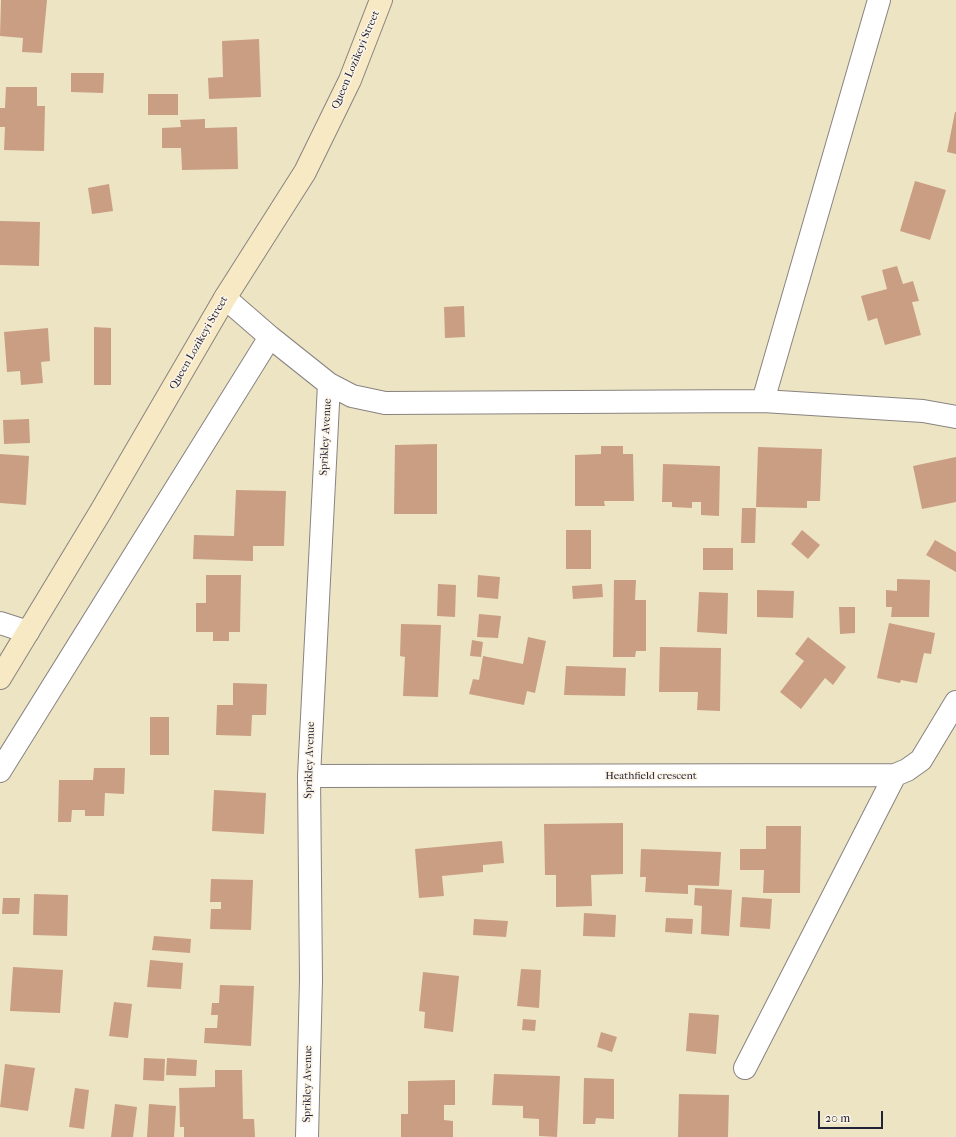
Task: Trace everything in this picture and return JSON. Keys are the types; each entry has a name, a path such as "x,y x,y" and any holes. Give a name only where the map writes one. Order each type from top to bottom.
{"main road":[{"name":"Queen Lozikeyi Street","path":"0,678 101,511 225,298 305,172 350,80 381,0"}],"street":[{"path":"763,401 879,0"},
{"path":"225,298 270,337 329,384 352,396 385,403 763,401 923,412 956,418"},
{"path":"0,771 270,337"},
{"name":"Sprikley Avenue","path":"307,1137 311,980 309,776 329,384"},
{"path":"0,623 28,632"},
{"name":"Heathfield crescent","path":"309,776 895,775 907,770 920,760 956,702"},
{"path":"745,1068 895,775"}],"building":[{"path":"1,0 47,0 42,53 22,52 23,38 0,36"},
{"path":"259,39 261,97 209,99 208,78 223,77 222,41"},
{"path":"71,73 104,73 103,93 71,92"},
{"path":"6,87 37,87 37,106 45,106 44,151 4,150 5,127 0,127 0,108 5,108"},
{"path":"148,94 178,94 178,115 148,115"},
{"path":"956,112 956,154 947,152"},
{"path":"205,119 205,128 237,127 238,169 182,170 181,148 162,148 162,128 181,127 180,120"},
{"path":"915,181 946,190 930,240 900,231"},
{"path":"109,184 113,211 92,214 88,188"},
{"path":"0,221 40,222 39,266 0,265"},
{"path":"897,266 903,284 913,281 919,301 912,302 921,335 885,345 877,318 868,321 861,296 887,289 882,270"},
{"path":"464,306 465,337 445,338 444,307"},
{"path":"94,327 111,328 111,385 94,385"},
{"path":"48,328 50,361 41,362 43,383 21,385 20,371 7,372 4,332"},
{"path":"29,419 30,443 4,444 3,420"},
{"path":"437,444 437,514 394,514 395,445"},
{"path":"601,446 623,446 623,454 633,454 634,501 604,501 605,506 575,506 575,455 601,454"},
{"path":"758,447 822,449 820,501 807,501 807,508 756,507"},
{"path":"0,454 29,456 26,505 0,503"},
{"path":"956,457 956,502 922,509 913,466"},
{"path":"663,464 720,466 719,516 701,515 701,502 692,502 692,508 672,507 672,502 662,502"},
{"path":"236,490 286,491 284,546 253,546 253,561 193,559 194,535 234,536"},
{"path":"742,508 756,508 755,543 741,543"},
{"path":"566,530 591,530 591,569 566,569"},
{"path":"802,530 820,545 808,559 791,544"},
{"path":"935,540 956,552 956,572 926,555"},
{"path":"703,548 733,548 733,570 703,570"},
{"path":"206,575 241,575 240,632 229,632 229,641 213,641 213,632 196,632 196,603 206,603"},
{"path":"478,575 500,577 498,599 477,597"},
{"path":"897,579 930,580 929,617 891,617 892,607 886,607 886,590 897,591"},
{"path":"614,580 636,580 635,600 646,600 646,651 636,651 635,657 613,657"},
{"path":"438,584 456,585 455,617 437,616"},
{"path":"602,584 603,597 573,599 572,586"},
{"path":"757,590 794,591 793,618 757,617"},
{"path":"699,592 728,593 727,634 697,632"},
{"path":"839,607 855,607 855,633 840,634"},
{"path":"479,614 501,616 498,638 477,637"},
{"path":"889,623 935,633 931,654 924,653 917,683 901,680 900,683 877,678"},
{"path":"401,624 441,625 438,697 403,696 405,657 400,656"},
{"path":"528,637 546,641 535,693 527,691 524,705 469,694 473,679 479,680 483,656 523,664"},
{"path":"808,637 846,667 833,685 825,678 801,709 780,692 804,661 795,654"},
{"path":"472,640 483,642 481,657 470,656"},
{"path":"660,647 721,648 720,711 697,710 698,692 659,692"},
{"path":"566,666 626,668 625,696 564,695"},
{"path":"233,683 267,684 266,715 252,715 251,736 216,735 217,705 233,705"},
{"path":"150,717 169,717 169,755 150,755"},
{"path":"94,768 125,768 124,794 105,793 104,816 85,816 85,810 72,810 71,822 58,822 59,780 93,780"},
{"path":"214,790 266,793 264,834 212,831"},
{"path":"623,823 623,874 591,875 592,906 556,907 556,875 545,875 544,824"},
{"path":"766,826 801,826 800,893 763,893 764,870 740,870 740,849 766,849"},
{"path":"502,841 504,863 483,865 483,872 442,876 444,896 419,898 415,849"},
{"path":"641,849 721,852 719,886 688,885 688,894 645,892 646,877 640,877"},
{"path":"211,879 253,880 251,930 210,929 211,909 221,909 221,902 210,902"},
{"path":"695,888 732,890 729,936 701,934 702,906 694,905"},
{"path":"34,894 68,895 67,936 33,935"},
{"path":"742,897 772,899 770,929 740,927"},
{"path":"3,898 20,898 19,914 2,914"},
{"path":"584,913 616,915 615,937 583,936"},
{"path":"666,918 693,919 692,934 665,932"},
{"path":"474,919 508,921 506,937 473,935"},
{"path":"154,936 191,939 190,953 152,950"},
{"path":"150,960 183,963 181,989 147,987"},
{"path":"13,967 63,970 60,1013 10,1011"},
{"path":"521,969 541,970 539,1008 517,1006"},
{"path":"423,972 459,976 453,1032 424,1028 425,1012 419,1011"},
{"path":"220,985 254,986 251,1046 204,1043 205,1028 217,1028 218,1015 211,1015 212,1003 219,1003"},
{"path":"114,1002 132,1004 128,1038 109,1036"},
{"path":"689,1013 719,1015 716,1054 686,1051"},
{"path":"523,1019 536,1020 535,1031 522,1030"},
{"path":"601,1032 617,1037 612,1052 597,1047"},
{"path":"144,1058 165,1059 164,1081 143,1080"},
{"path":"167,1058 197,1060 196,1076 166,1075"},
{"path":"5,1064 35,1068 28,1111 0,1107"},
{"path":"215,1070 242,1070 243,1119 254,1119 255,1137 184,1137 184,1127 180,1127 179,1088 215,1087"},
{"path":"494,1074 560,1076 557,1137 539,1136 539,1119 523,1118 523,1106 492,1105"},
{"path":"584,1078 614,1079 614,1119 596,1118 595,1124 583,1124"},
{"path":"455,1080 455,1105 444,1105 444,1120 453,1121 453,1137 401,1137 401,1114 408,1114 408,1081"},
{"path":"75,1088 89,1090 84,1129 69,1127"},
{"path":"679,1094 729,1095 728,1137 678,1137"},
{"path":"115,1104 137,1107 133,1137 111,1137"},
{"path":"149,1104 176,1106 174,1137 147,1137"}]}
